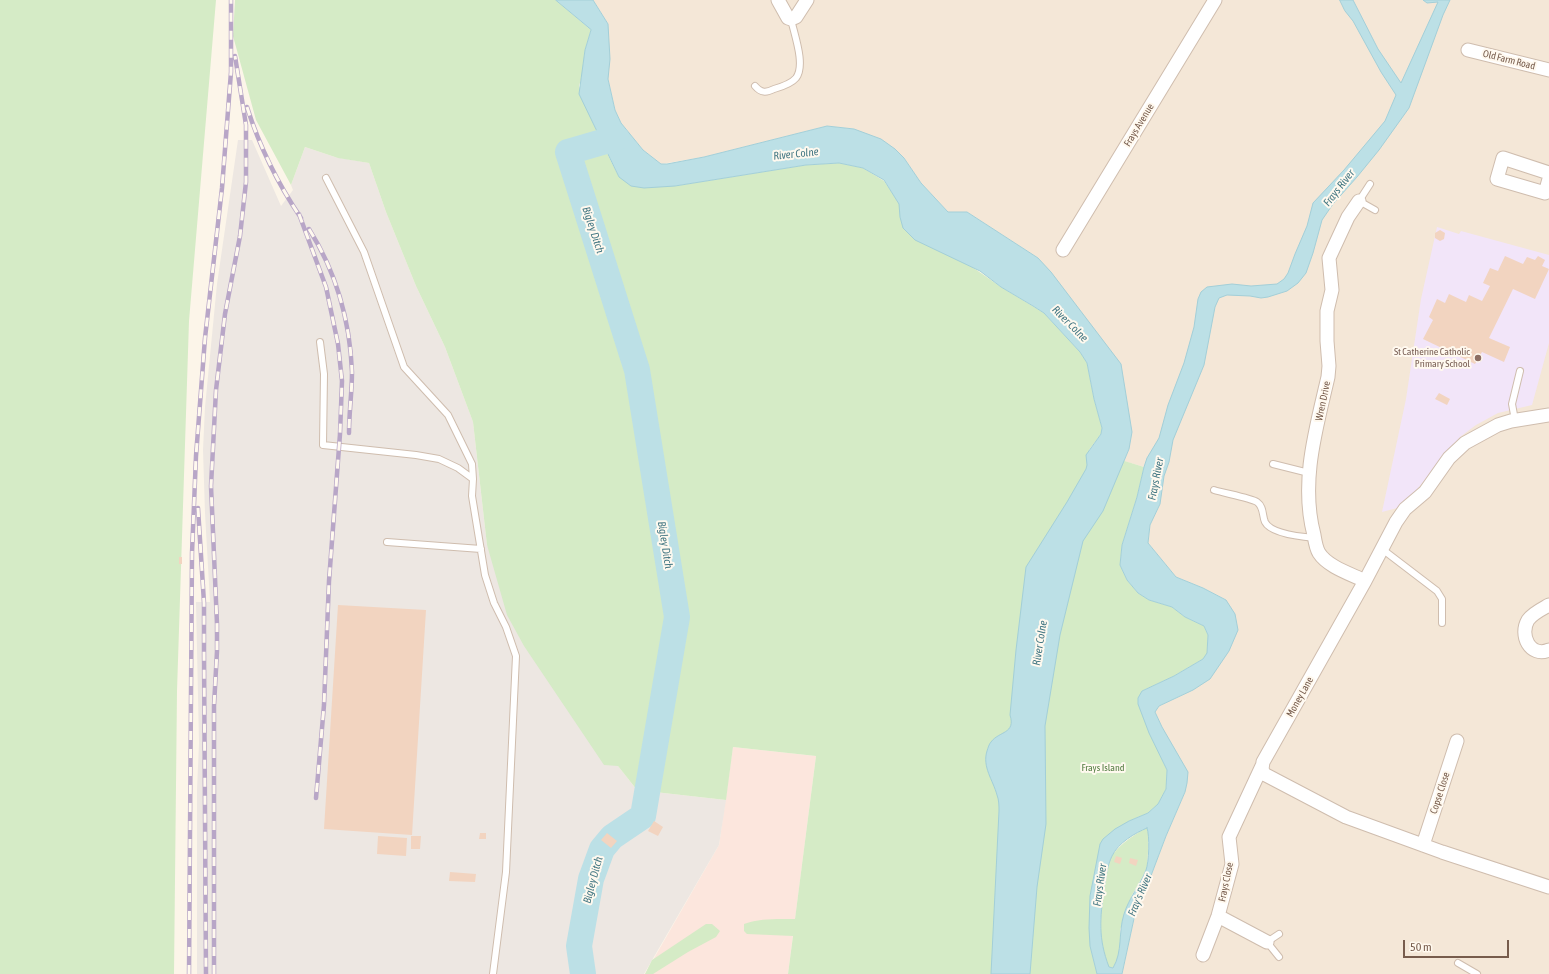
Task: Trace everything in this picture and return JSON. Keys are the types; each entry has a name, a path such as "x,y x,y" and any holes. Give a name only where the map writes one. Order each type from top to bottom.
{"street":[{"path":"778,0 788,18 792,19 798,14 807,0"},
{"name":"Frays Avenue","path":"1063,250 1215,0"},
{"name":"Old Farm Road","path":"1468,50 1549,70"},
{"path":"1549,173 1503,158 1497,179 1545,193 1549,180"},
{"name":"Wren Drive","path":"1359,201 1348,217 1329,258 1332,290 1327,311 1326,341 1329,366 1328,377 1310,458 1308,510 1318,552 1324,562 1365,581"},
{"name":"Money Lane","path":"1262,766 1365,581 1396,522 1405,510 1425,492 1449,458 1465,443 1498,425 1515,420 1549,415"},
{"path":"1549,605 1530,618 1525,632 1527,642 1532,648 1541,652 1549,650"},
{"name":"Copse Close","path":"1423,845 1457,741"},
{"path":"1262,766 1264,774 1346,817 1549,888"},
{"name":"Frays Close","path":"1203,955 1218,916 1232,864 1229,838 1262,766"},
{"path":"1218,916 1267,942"}],"lane":[{"path":"755,86 760,91 767,92 790,83 796,78 800,68 800,58 792,19"},
{"path":"326,178 364,252 404,367 448,415 472,464 472,496 485,575 494,603 506,628 516,656 506,872 493,974"},
{"path":"1370,184 1359,201 1375,210"},
{"path":"320,342 324,374 323,445 416,455 439,459 458,468 473,479"},
{"path":"1515,420 1512,404 1520,371"},
{"path":"1273,464 1309,473"},
{"path":"1214,490 1257,502 1263,510 1266,522 1271,528 1294,536 1315,538"},
{"path":"387,542 481,549"},
{"path":"1382,549 1437,591 1442,600 1442,623"},
{"path":"1279,934 1267,942 1279,957"},
{"path":"1458,963 1476,974"}],"shaded area":[{"path":"593,0 1549,0 1549,974 1122,974 1135,914 1185,792 1162,727 1155,712 1159,706 1192,690 1226,600 1203,588 1176,577 1148,543 1150,525 1160,504 1144,467 1124,461 1129,449 1038,258 967,212 948,212 921,183 904,158 854,129 827,126 704,157 661,164 643,150 621,123 615,110 608,79 608,24"},
{"path":"238,140 252,140 281,206 293,190 291,185 305,147 335,157 369,163 386,212 416,286 445,347 473,422 487,545 618,766 637,790 726,800 719,845 644,974 197,974 197,790 199,743 196,602 210,602 203,450 205,407 217,284"},
{"name":"St Catherine Catholic Primary School","path":"1437,227 1459,234 1461,231 1549,255 1549,343 1532,405 1498,413 1476,425 1460,437 1410,498 1397,508 1382,512 1406,399 1421,299"},
{"path":"733,747 816,756 788,974 645,974 719,845"}],"green space":[{"path":"0,0 216,0 189,321 177,691 174,974 0,974"},
{"name":"Frays Island","path":"235,0 556,0 591,30 585,50 583,73 579,86 599,137 619,177 675,186 806,165 839,163 863,168 884,181 900,204 900,217 1001,287 1044,313 1080,352 1087,363 1094,399 1102,428 1101,434 1089,450 1144,467 1137,497 1122,545 1120,565 1127,580 1138,593 1149,600 1172,607 1185,617 1204,626 1208,635 1207,654 1203,659 1174,676 1142,691 1162,759 1167,770 1166,789 1158,804 1148,813 1129,821 1095,876 1090,896 1090,946 1097,974 788,974 793,936 747,934 744,931 744,924 750,922 769,919 795,919 816,756 733,747 726,800 637,790 618,766 604,765 524,646 507,615 487,545 473,422 445,347 416,286 386,212 369,163 338,158 305,147 291,185 256,120 233,36"},
{"path":"1147,827 1149,834 1147,869 1132,895 1120,930 1120,950 1118,959 1114,968 1108,967 1101,938 1103,894 1107,870 1113,854 1129,839"},
{"path":"706,924 712,924 720,931 716,937 688,952 653,974 645,974 652,960"}],"water":[{"name":"River Colne","path":"556,0 593,0 608,24 610,59 608,79 615,110 621,123 643,150 661,164 704,157 827,126 854,129 881,139 895,149 904,158 921,183 948,212 967,212 1038,258 1051,272 1121,364 1132,432 1129,449 1103,511 1083,541 1060,635 1045,726 1046,824 1037,887 1030,974 991,974 999,801 987,768 986,757 990,743 994,738 1006,732 1011,726 1010,715 1016,650 1026,567 1086,469 1086,455 1101,434 1102,428 1094,399 1087,363 1080,352 1044,313 1001,287 980,271 915,240 903,228 899,204 884,180 863,168 839,163 806,165 675,186 644,188 631,186 619,177 579,94 585,50 591,30"},
{"path":"1340,0 1353,0 1378,49 1401,83 1438,2 1427,3 1423,0 1450,0 1443,15 1409,108 1379,150 1333,204 1322,220 1306,273 1298,283 1287,291 1261,298 1227,295 1219,298 1215,307 1204,365 1173,440 1169,462 1164,476 1160,504 1150,525 1148,543 1176,577 1203,588 1226,600 1235,614 1238,630 1229,651 1210,679 1193,690 1159,706 1155,712 1188,772 1187,783 1185,792 1135,914 1122,974 1097,974 1090,946 1089,928 1090,896 1100,844 1103,839 1115,829 1148,813 1158,804 1166,789 1167,770 1149,733 1138,704 1138,698 1142,691 1174,676 1203,659 1207,653 1208,635 1204,626 1185,617 1172,607 1149,600 1138,593 1127,580 1120,565 1122,545 1147,458 1159,438 1168,405 1184,363 1194,327 1198,299 1201,292 1207,287 1232,284 1251,286 1277,284 1284,279 1288,273 1307,226 1313,203 1344,170 1385,121 1396,95 1381,72 1353,21 1345,11","holes":["1147,828 1149,849 1146,870 1126,908 1122,921 1116,962 1113,968 1109,967 1105,957 1101,928 1103,900 1109,864 1118,847 1132,836"]}],"building":[{"path":"1440,230 1445,233 1444,239 1440,241 1435,238 1435,233"},
{"path":"1505,256 1523,264 1527,257 1535,260 1538,256 1545,260 1542,266 1549,269 1535,299 1513,289 1489,338 1510,347 1504,362 1482,352 1475,364 1423,339 1433,320 1429,317 1437,299 1445,303 1449,294 1466,302 1469,295 1482,301 1490,286 1483,283 1490,268 1498,271"},
{"path":"1439,393 1450,399 1447,405 1435,399"},
{"path":"179,557 182,557 182,564 179,564"},
{"path":"338,605 426,610 412,835 324,829"},
{"path":"654,821 663,827 658,836 648,831"},
{"path":"480,833 486,833 486,839 479,839"},
{"path":"607,833 617,841 611,848 601,840"},
{"path":"378,836 407,838 406,856 377,854"},
{"path":"411,836 421,836 420,849 411,849"},
{"path":"1116,856 1122,858 1120,864 1114,862"},
{"path":"1130,858 1138,860 1136,866 1129,863"},
{"path":"450,872 476,874 475,882 449,881"}],"waterway":[{"name":"Bigley Ditch","path":"583,974 579,946 591,879 602,849 612,837 643,816 677,617 637,370 568,152 616,138"}],"railway":[{"path":"189,974 192,553 196,456 205,338 222,188 231,72 231,0"},
{"path":"214,974 214,706 217,624 211,486 216,390 225,314 240,236 246,182 246,125 235,56"},
{"path":"247,107 257,136 270,164 301,218"},
{"path":"299,214 326,287 338,344 342,381 340,434 329,581 324,705 316,798"},
{"path":"309,229 327,262 345,316 351,353 352,372 349,433"},
{"path":"198,508 204,603 206,974"}],"place":[{"name":"St Catherine Catholic Primary School","path":"1478,358"}],"water label":[{"name":"Frays River","path":"1339,188"},
{"name":"Frays River","path":"1156,479"},
{"name":"Frays River","path":"1100,885"},
{"name":"Fray's River","path":"1140,895"}]}
